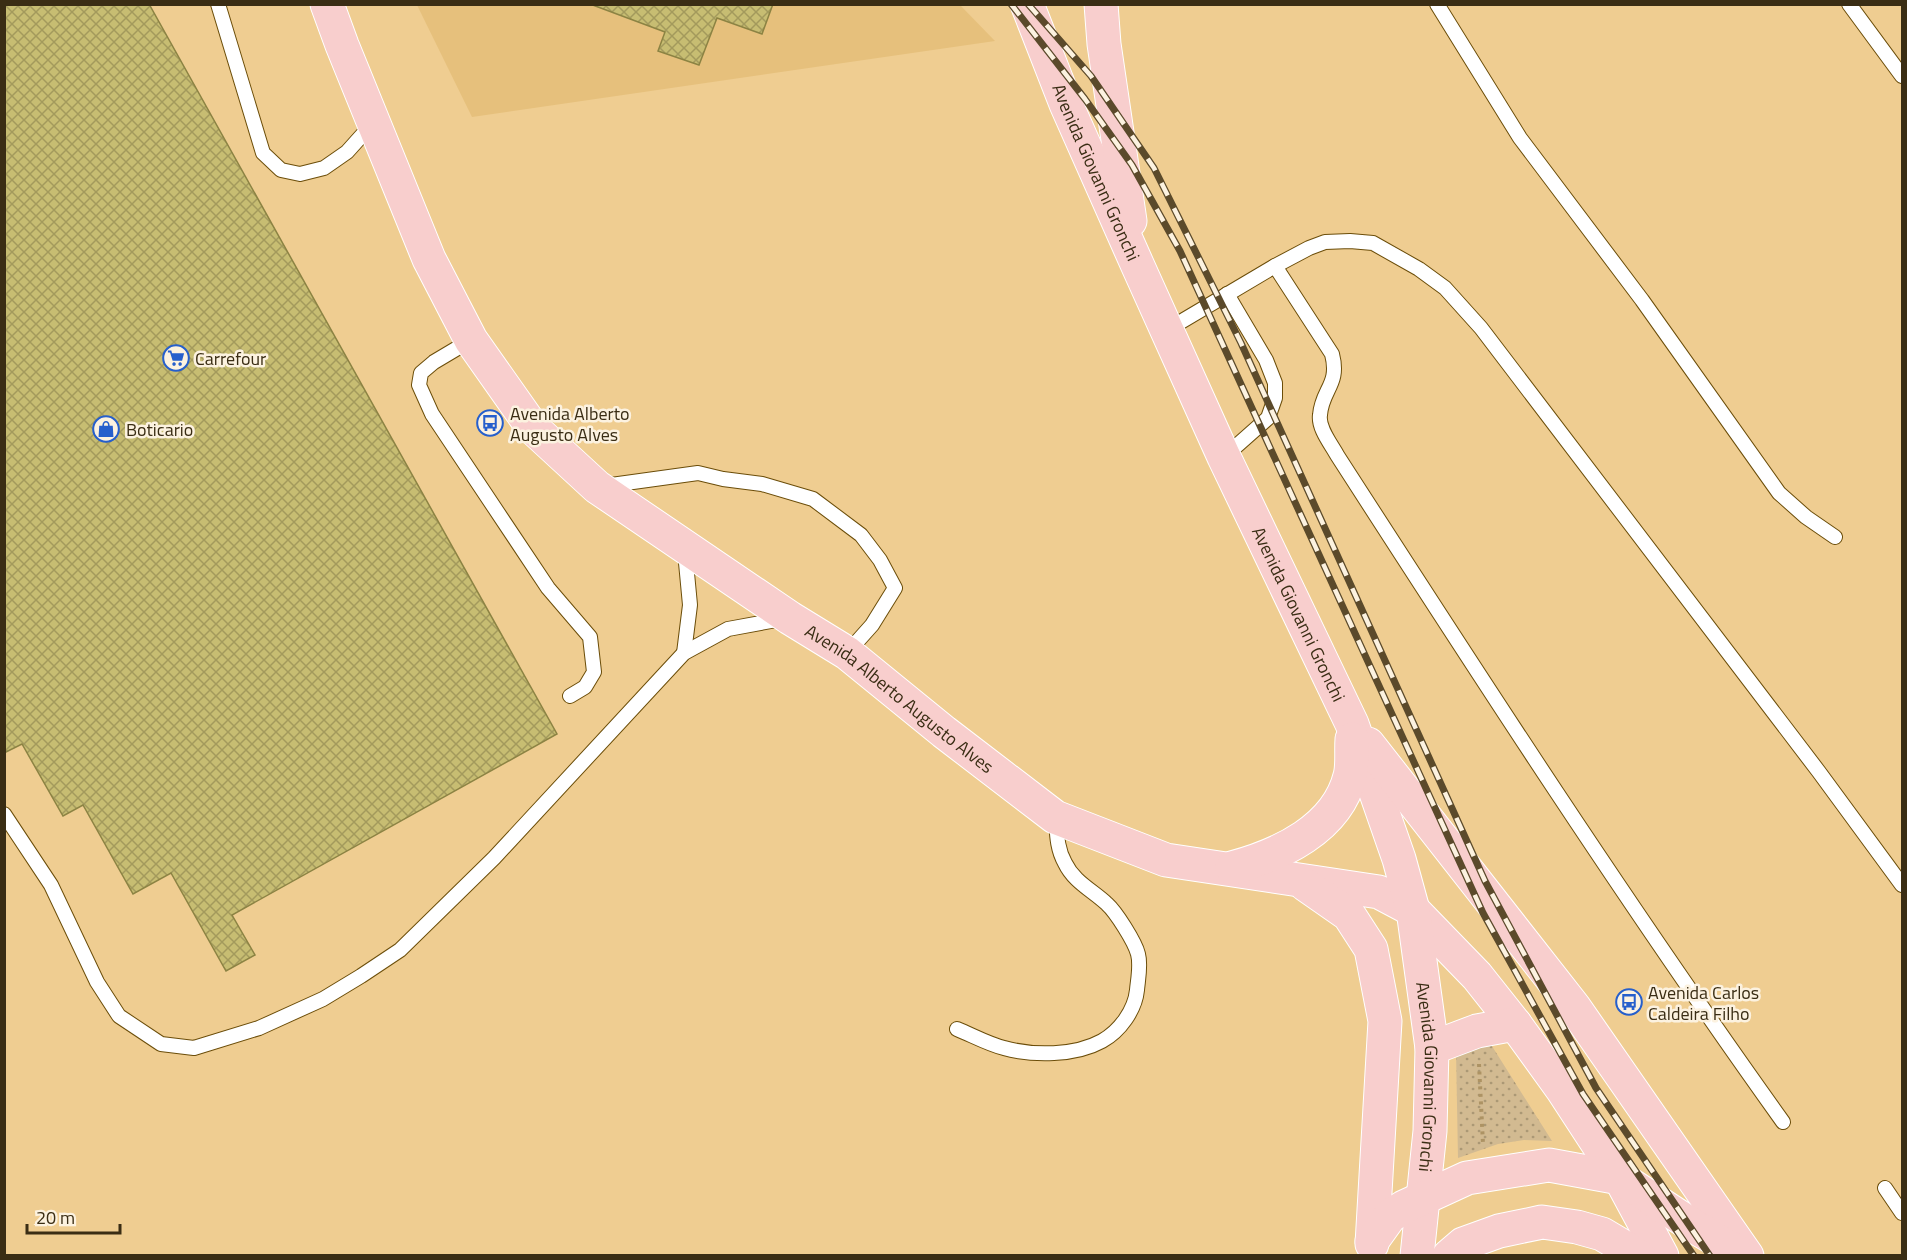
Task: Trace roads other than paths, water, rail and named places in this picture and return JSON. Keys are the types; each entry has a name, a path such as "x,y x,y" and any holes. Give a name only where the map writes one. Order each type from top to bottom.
{"main road":[{"name":"Avenida Alberto Augusto Alves","path":"327,4 429,259 471,340 533,428 597,487 790,618 847,653 1055,817 1166,860 1379,892 1413,910"},
{"name":"Avenida Giovanni Gronchi","path":"1027,4 1066,104 1224,457 1352,724 1399,859 1413,910 1432,1048 1430,1131 1417,1256"},
{"path":"1101,4 1104,44 1137,264"},
{"path":"1224,870 1258,861 1298,840 1325,822 1338,804 1351,776 1352,724"},
{"path":"1352,724 1574,1007 1746,1256"},
{"name":"Avenida Giovanni Gronchi","path":"1300,880 1349,915 1371,949 1384,1021 1372,1248"},
{"path":"1413,910 1477,976 1562,1089 1620,1178 1662,1256"},
{"path":"1432,1048 1477,1031 1515,1024"},
{"path":"1372,1248 1390,1216 1424,1197 1467,1178 1549,1165 1620,1178 1695,1227 1746,1256"},
{"path":"1449,1256 1463,1244 1499,1230 1542,1222 1577,1227 1602,1234 1639,1256"}],"lane":[{"path":"218,4 263,153 281,170 300,174 324,168 347,152 373,123"},
{"path":"1437,4 1520,138 1642,300 1779,493 1806,517 1835,537"},
{"path":"1848,4 1902,76"},
{"path":"1167,330 1275,266 1325,242 1373,243 1419,269 1445,288 1481,328 1819,772 1902,885"},
{"path":"1275,266 1332,354 1335,366 1334,379 1319,416 1323,429 1337,455 1489,692 1658,944 1783,1122"},
{"path":"1224,457 1269,418 1275,398 1275,383 1266,360 1227,294"},
{"path":"471,340 434,362 421,373 419,385 432,414 548,588 590,637 594,672 585,687 570,696"},
{"path":"597,487 698,473 762,484 813,499 861,535 880,560 894,588 872,625 847,653"},
{"path":"684,653 690,605 685,547"},
{"path":"4,814 51,885 97,982 119,1016 161,1044 194,1048 260,1028 324,999 400,950 494,858 684,653 728,629 790,618"},
{"path":"957,1029 1003,1048 1034,1053 1067,1051 1093,1046 1113,1035 1136,1004 1138,954 1119,918 1108,904 1081,885 1065,865 1058,847 1055,817"},
{"path":"1885,1188 1902,1213"}],"railway":[{"path":"1011,4 1085,99 1132,165 1180,251 1483,913 1583,1094 1694,1256"},
{"path":"1028,4 1091,76 1154,168 1241,343 1485,881 1596,1088 1710,1256"}],"place":[{"name":"Carrefour","path":"176,358"},
{"name":"Avenida Alberto Augusto Alves","path":"490,423"},
{"name":"Boticario","path":"106,429"},
{"name":"Avenida Carlos Caldeira Filho","path":"1629,1002"}]}
